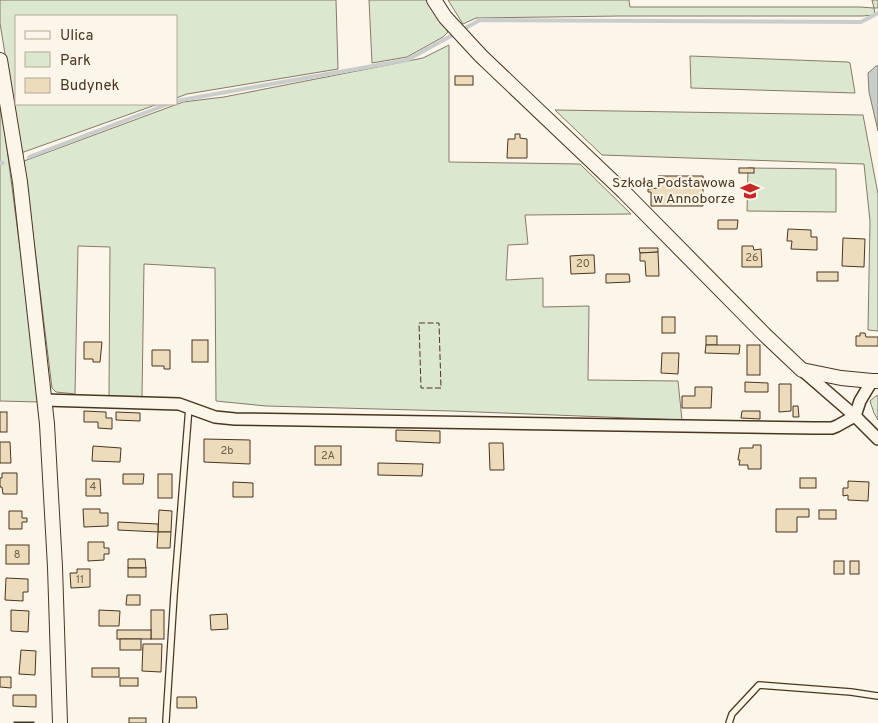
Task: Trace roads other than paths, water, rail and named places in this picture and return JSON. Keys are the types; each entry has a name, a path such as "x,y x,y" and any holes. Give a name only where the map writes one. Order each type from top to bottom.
{"street":[{"path":"434,0 445,16 481,56 624,192 757,327 878,439"},
{"path":"0,60 20,182 44,400 55,567 60,723"},
{"path":"802,370 841,378 875,381"},
{"path":"44,400 179,404 214,417 235,419 832,428 854,416 860,401 875,381"}],"lane":[{"path":"166,721 189,407"},
{"path":"729,723 732,714 759,685 878,696"}],"waterway":[{"path":"178,101 407,60 480,20 861,22 878,13"},
{"path":"29,157 165,105"}],"place":[{"name":"Szkoła Podstawowa w Annoborze","path":"750,191"}]}
